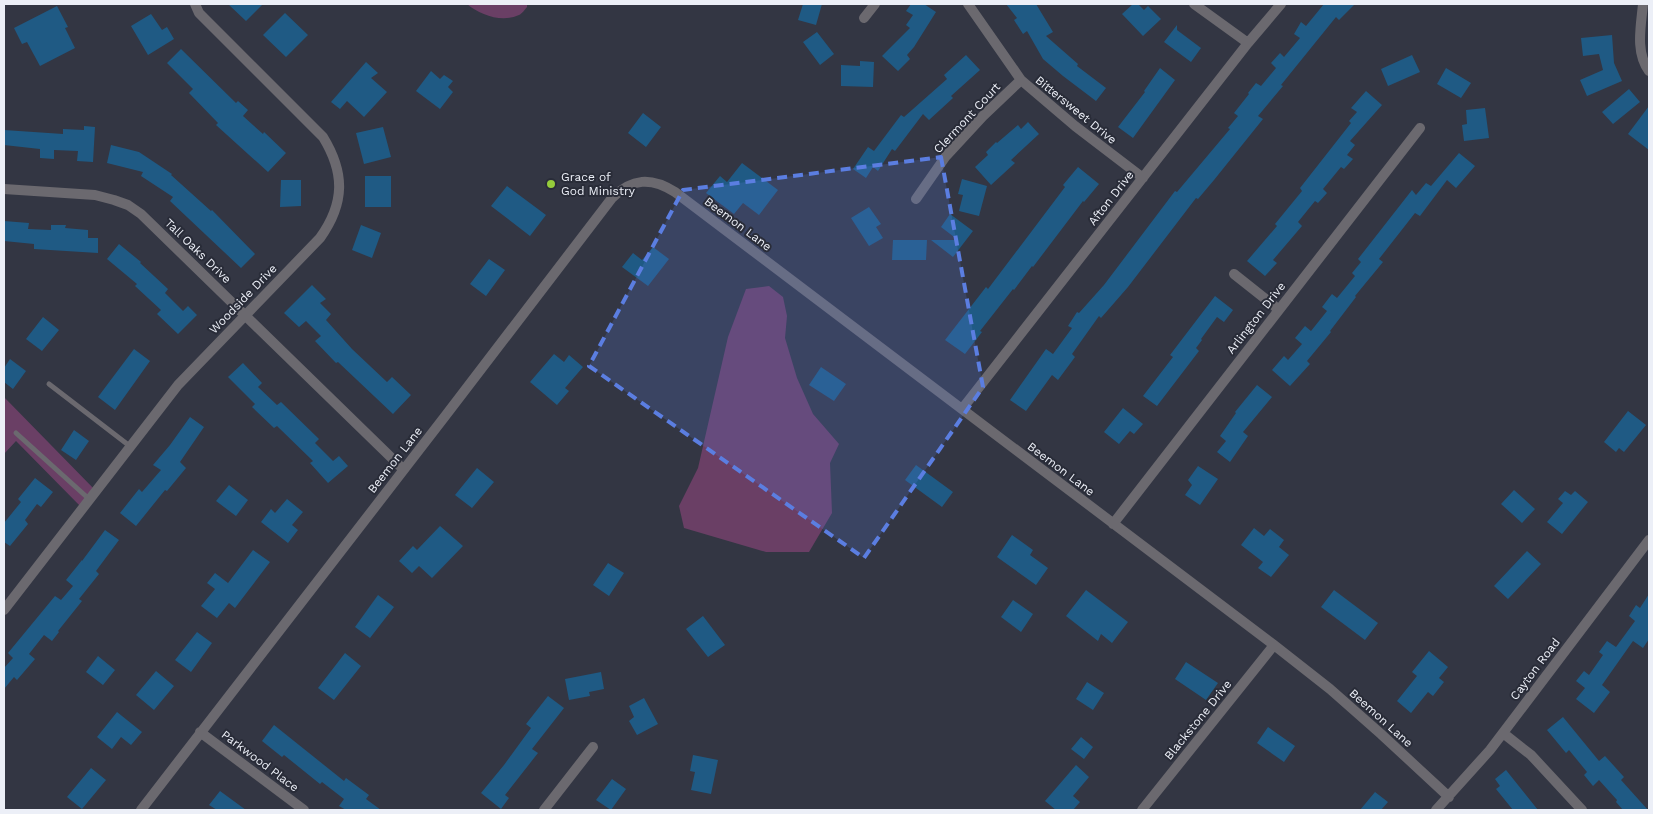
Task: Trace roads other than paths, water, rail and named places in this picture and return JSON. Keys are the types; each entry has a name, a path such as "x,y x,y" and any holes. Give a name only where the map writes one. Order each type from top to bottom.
{"street":[{"name":"Woodside Drive","path":"4,610 178,385 325,232 336,210 340,180 332,151 323,136 199,12 195,4"},
{"path":"864,18 875,4"},
{"name":"Bittersweet Drive","path":"968,4 1021,80 1075,126 1143,178"},
{"path":"1194,4 1248,43"},
{"name":"Afton Drive","path":"962,409 1248,43 1281,4"},
{"path":"1643,4 1641,47 1649,71"},
{"name":"Clermont Court","path":"916,200 946,156 983,116 1021,80"},
{"name":"Arlington Drive","path":"1113,524 1420,128"},
{"name":"Beemon Lane","path":"141,810 612,198 620,190 638,182 658,183 675,192 1274,645 1330,689 1448,797"},
{"name":"Tall Oaks Drive","path":"4,188 95,195 128,205 142,214 403,469"},
{"path":"1234,274 1278,309"},
{"name":"Cayton Road","path":"1436,810 1475,768 1503,733 1649,540"},
{"name":"Blackstone Drive","path":"1142,810 1274,645"},
{"name":"Parkwood Place","path":"200,732 304,810"},
{"path":"1503,733 1531,755 1582,810"},
{"path":"544,810 594,747"}],"lane":[{"path":"49,384 131,447"},
{"path":"16,433 89,499"}],"place":[{"name":"Grace of God Ministry","path":"551,184"}]}
